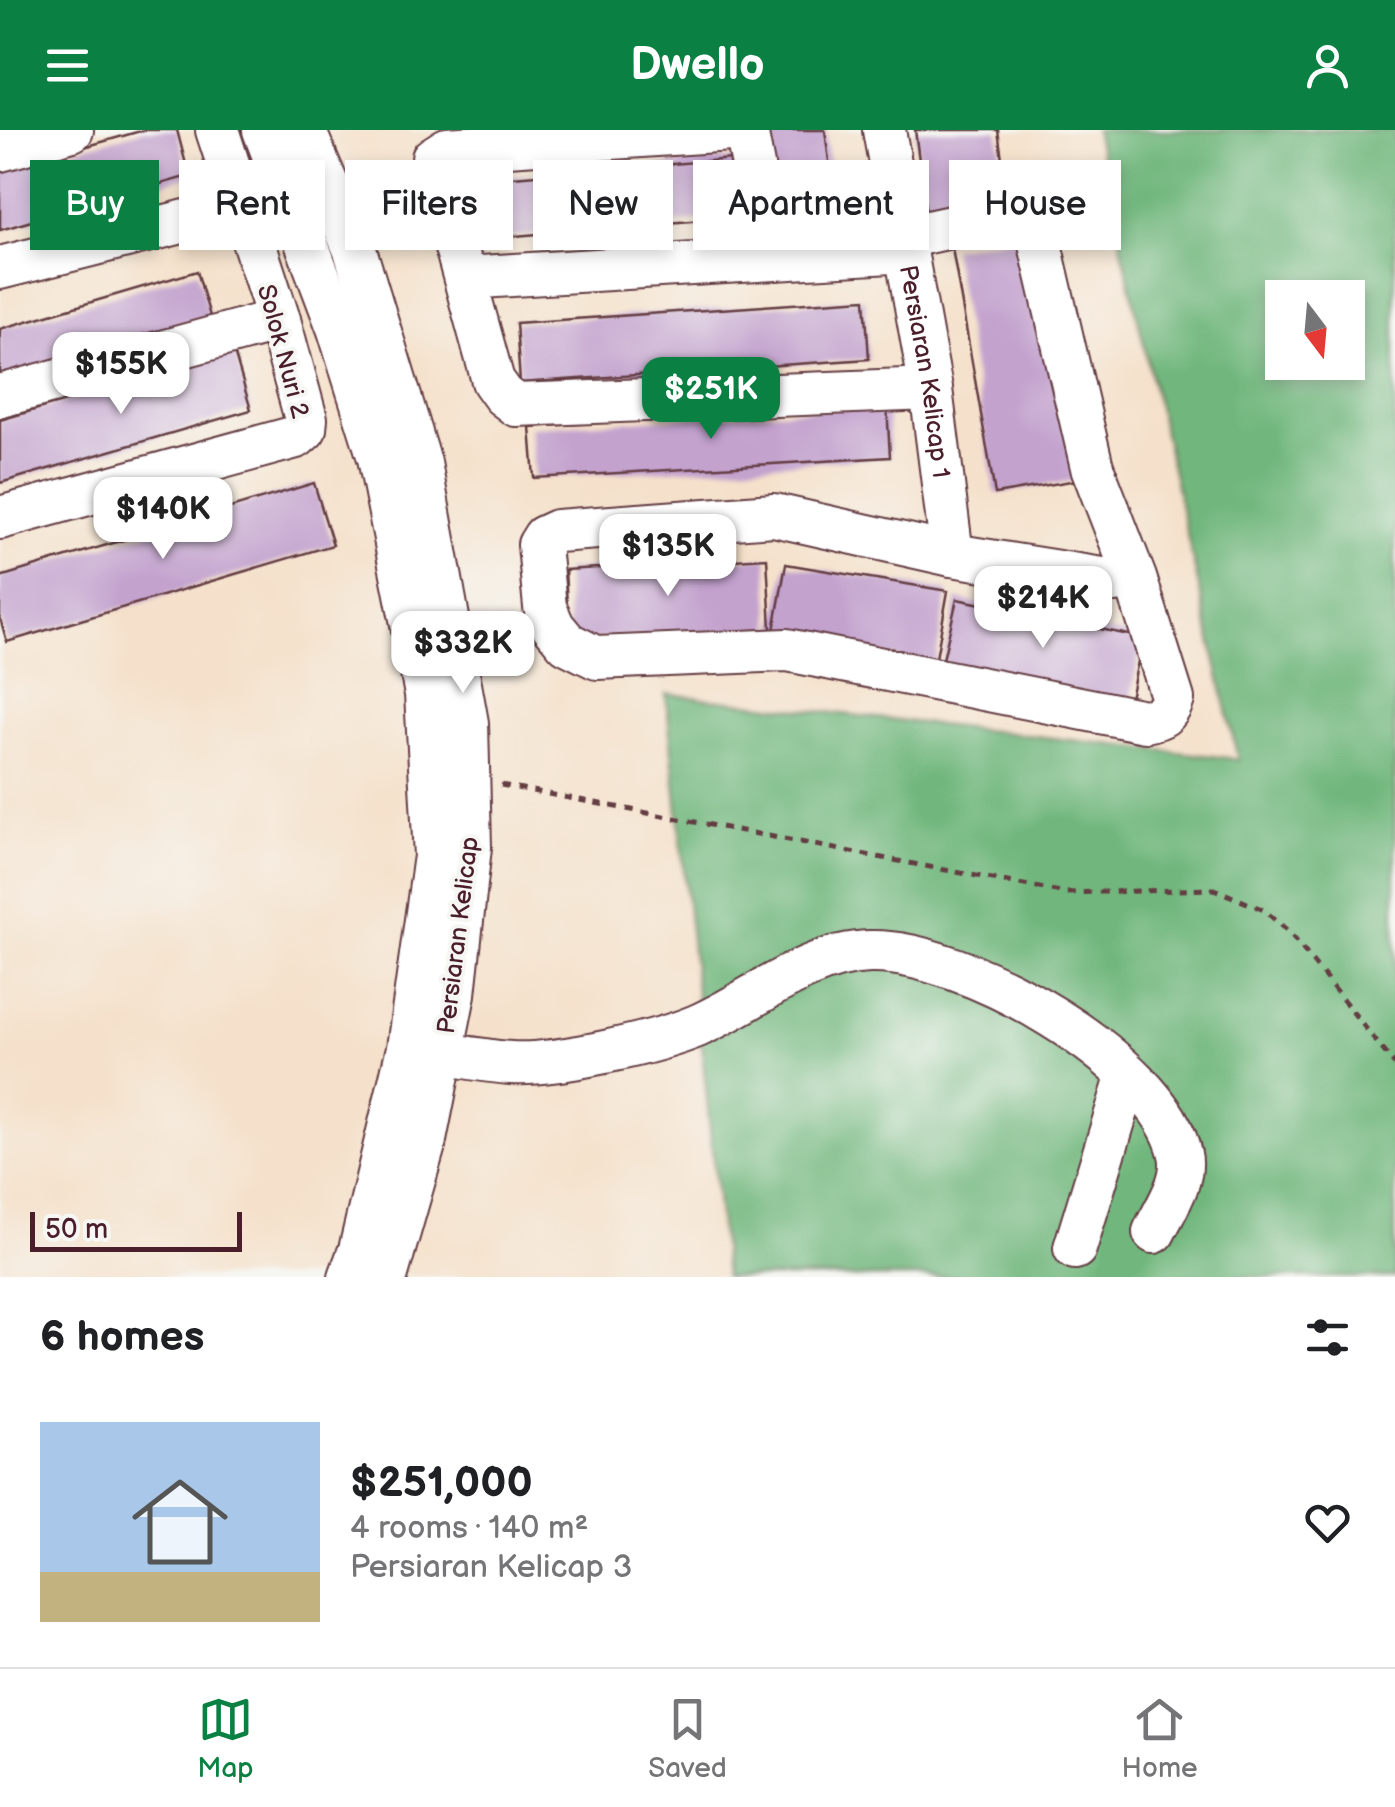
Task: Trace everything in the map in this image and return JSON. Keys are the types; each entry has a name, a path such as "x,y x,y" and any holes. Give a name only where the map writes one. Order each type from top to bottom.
{"street":[{"path":"0,150 72,130"},
{"name":"Solok Nuri 2","path":"217,130 226,160"},
{"name":"Persiaran Kelicap","path":"264,130 339,330 378,458 413,531 467,723 470,847 454,994 425,1050 350,1277"},
{"name":"Persiaran Kelicap","path":"304,130 354,250 420,464 413,531 435,856 424,1145 386,1277"},
{"path":"731,130 448,149 433,158 433,178 493,382 502,395 516,405 931,389"},
{"path":"746,130 771,259"},
{"name":"Persiaran Kelicap 1","path":"884,130 890,160"},
{"path":"929,237 1006,215 1024,214 1036,227 1092,467 1125,579 1173,700 1170,711 1145,721 787,650 597,658 567,642 553,626 545,606 539,545 558,531 774,515 952,555 1125,579"},
{"path":"0,268 179,223"},
{"name":"Solok Nuri 2","path":"0,518 296,437 305,429 306,419 279,320 255,250"},
{"path":"464,278 771,259 852,250"},
{"name":"Persiaran Kelicap 1","path":"907,250 931,389 952,555"},
{"path":"0,396 279,320"},
{"path":"425,1050 513,1064 552,1060 646,1043 697,1026 797,972 870,952 924,960 1006,989 1092,1043 1150,1096 1169,1125 1180,1154 1181,1172 1154,1232"},
{"path":"1075,1248 1128,1075"}],"path":[{"path":"469,779 1066,893 1214,888 1264,910 1289,932 1395,1065"}],"green space":[{"path":"1095,130 1395,130 1395,1277 725,1277 666,694 1238,759 1121,244 1121,160 1102,160"}],"building":[{"path":"144,130 177,130 185,160 179,160 179,179 159,185 159,160 39,160"},
{"path":"760,130 825,130 829,160 764,160"},
{"path":"915,130 998,130 1002,160 949,160 949,211 929,214 929,160 919,160"},
{"path":"30,162 30,221 0,230 0,171"},
{"path":"693,162 693,221 673,223 673,164"},
{"path":"533,175 533,235 513,236 513,177"},
{"path":"952,250 1036,250 1077,480 995,494"},
{"path":"197,271 213,327 0,389 0,329"},
{"path":"865,299 869,359 520,383 516,323"},
{"path":"234,352 251,410 0,483 0,420"},
{"path":"887,405 890,457 534,478 530,427"},
{"path":"314,483 333,545 7,642 0,618 0,577"},
{"path":"767,558 771,629 569,641 565,570"},
{"path":"786,564 948,591 935,664 773,636"},
{"path":"957,599 1143,638 1129,703 942,664"}]}
